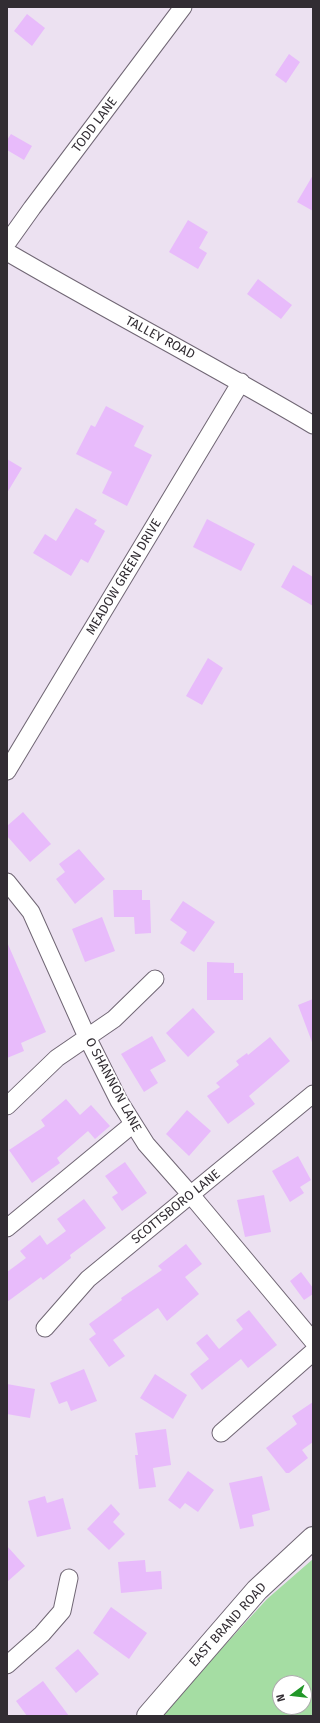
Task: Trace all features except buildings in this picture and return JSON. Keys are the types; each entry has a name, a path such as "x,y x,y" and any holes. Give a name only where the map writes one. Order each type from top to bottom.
{"main road":[{"name":"EAST BRAND ROAD","path":"148,1716 257,1590 313,1538"}],"street":[{"name":"TODD LANE","path":"7,243 183,7"},
{"name":"TALLEY ROAD","path":"7,252 88,300 241,382 313,425"},
{"name":"MEADOW GREEN DRIVE","path":"7,771 241,382"},
{"name":"O SHANNON LANE","path":"7,882 31,912 87,1037 119,1101 146,1144 191,1195 313,1341"},
{"path":"7,1106 57,1058 114,1019 156,979"},
{"name":"SCOTTSBORO LANE","path":"45,1328 88,1279 313,1094"},
{"path":"7,1228 133,1124"},
{"path":"221,1433 313,1352"},
{"path":"7,1665 42,1634 62,1611 69,1578"}],"green space":[{"path":"313,1559 313,1716 160,1716 267,1599"}]}
